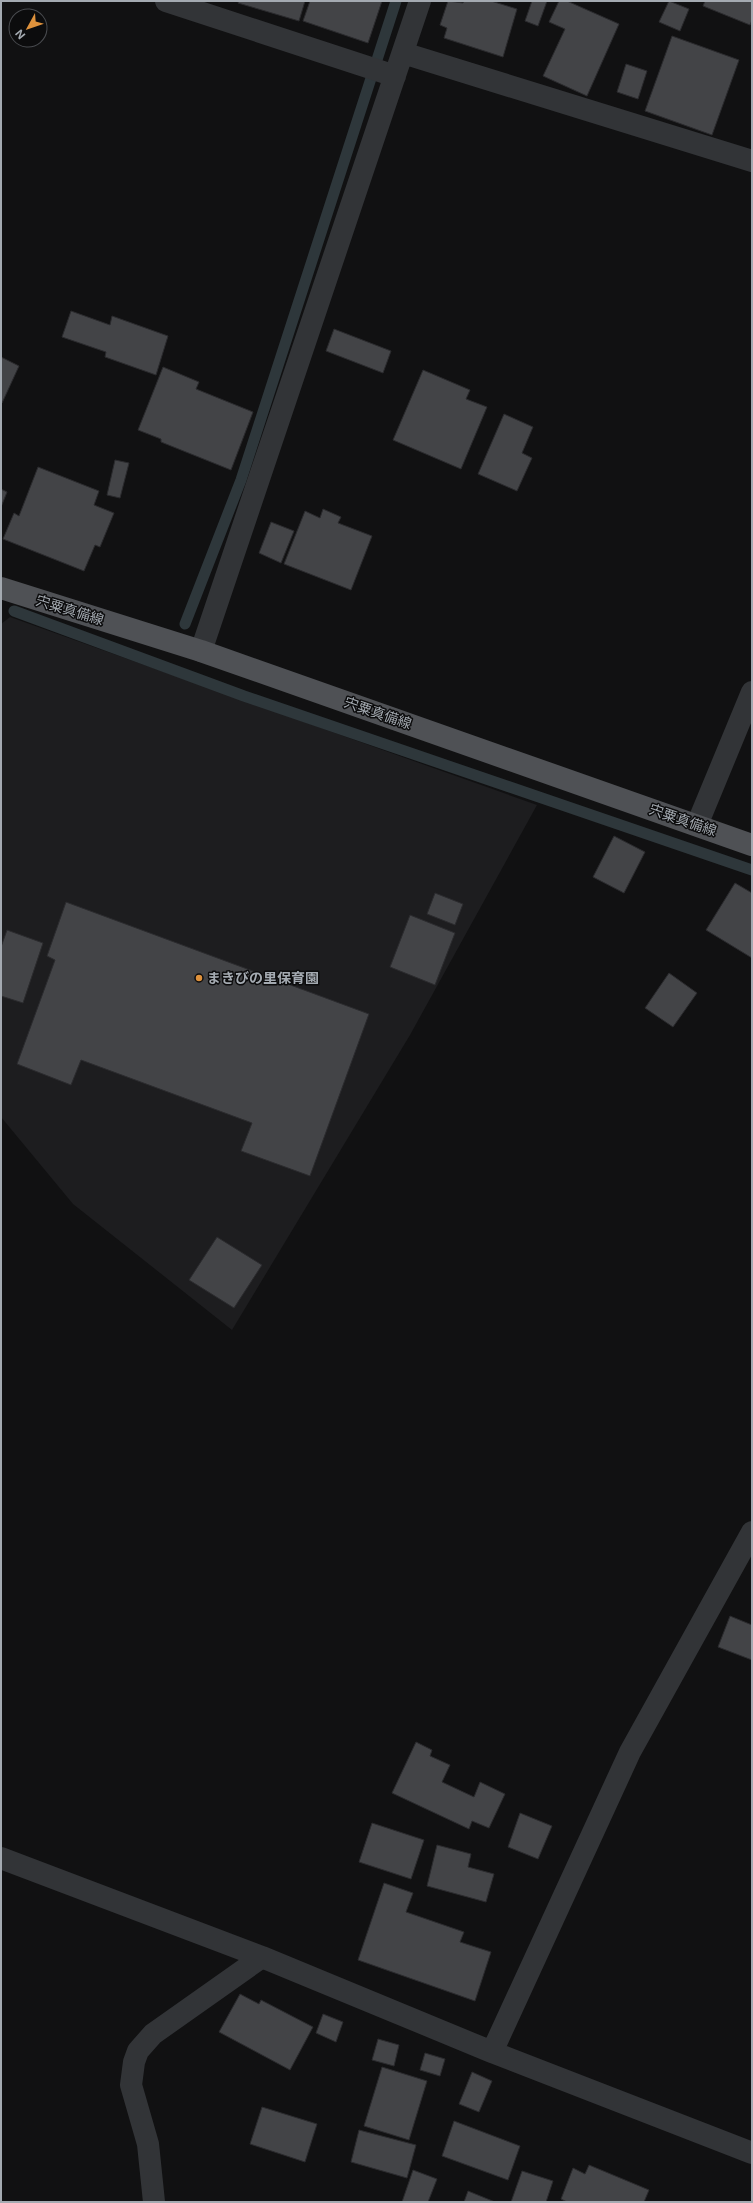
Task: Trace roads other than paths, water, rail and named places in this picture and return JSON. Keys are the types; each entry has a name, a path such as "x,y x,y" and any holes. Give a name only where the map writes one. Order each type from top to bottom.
{"main road":[{"name":"宍粟真備線","path":"1,588 201,652 752,844"}],"street":[{"path":"166,1 381,72"},
{"path":"201,652 381,72 403,53 420,1"},
{"path":"403,53 752,161"},
{"path":"697,825 752,692"},
{"path":"492,2052 630,1752 752,1532"},
{"path":"1,1858 262,1957 492,2052 752,2153"},
{"path":"154,2202 148,2144 131,2085 134,2062 138,2051 153,2034 262,1957"}],"waterway":[{"path":"185,624 241,480 396,1"},
{"path":"14,611 244,696 752,870"}],"place":[{"name":"まきびの里保育園","path":"199,978"}]}
